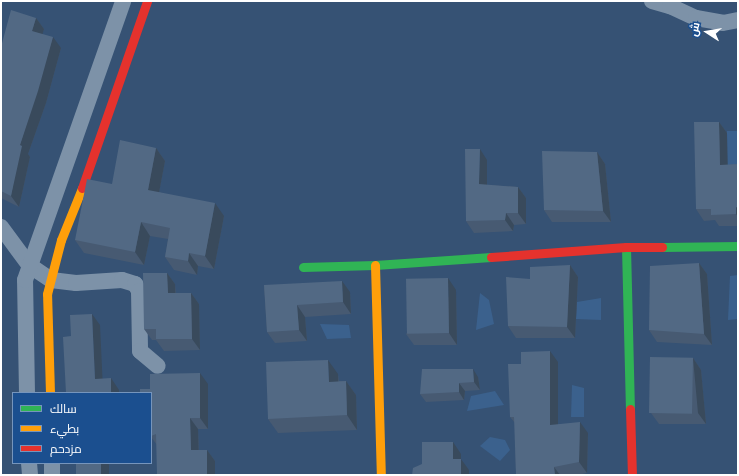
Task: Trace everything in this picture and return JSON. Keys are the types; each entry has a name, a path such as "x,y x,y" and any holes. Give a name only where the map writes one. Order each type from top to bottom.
{"street":[{"path":"27,392 26,280 29,265 61,182 123,1"},
{"path":"50,392 47,301 51,280 61,240 82,186 147,1"},
{"path":"652,1 670,6 696,18 723,23 738,20"},
{"path":"1,227 29,265 51,280 76,283 122,280 135,284 139,291 140,351 158,366"},
{"path":"303,267 375,265 626,247 738,246"},
{"path":"626,247 632,475"},
{"path":"375,265 381,475"},
{"path":"29,464 30,475"},
{"path":"52,464 52,475"}],"water":[{"path":"727,131 738,131 738,176 727,176"},
{"path":"738,275 738,319 728,320 730,276"},
{"path":"480,293 489,300 494,324 476,330"},
{"path":"601,298 601,320 576,319 577,302"},
{"path":"320,324 349,325 351,338 327,339"},
{"path":"572,385 584,388 584,417 571,417"},
{"path":"495,391 504,405 467,411 471,396"},
{"path":"490,437 505,440 510,450 500,461 480,446"}],"building":[{"path":"11,10 36,18 32,31 53,37 38,91 20,145 22,146 11,196 1,191 1,47"},
{"path":"694,122 719,122 720,165 738,164 738,207 736,207 736,214 711,215 711,209 696,209"},
{"path":"120,140 156,148 148,190 215,203 205,256 189,253 188,261 165,257 170,228 141,222 135,252 75,240 87,179 112,184"},
{"path":"465,149 480,149 479,184 518,187 518,213 506,213 505,220 466,221"},
{"path":"542,151 597,152 603,211 544,210"},
{"path":"699,263 704,334 649,330 650,266"},
{"path":"570,265 567,327 508,326 506,277 530,279 530,267"},
{"path":"143,273 167,273 168,293 191,293 192,339 156,339 156,329 144,329"},
{"path":"448,278 449,333 407,334 406,279"},
{"path":"342,281 343,302 297,305 299,330 267,332 264,285"},
{"path":"92,314 95,379 111,378 111,392 66,392 63,337 71,336 70,315"},
{"path":"550,351 550,425 580,422 579,462 554,467 555,475 516,475 514,417 510,417 508,364 521,364 521,352"},
{"path":"650,357 693,358 692,414 649,413"},
{"path":"328,360 329,382 346,381 347,415 268,419 266,362"},
{"path":"422,369 473,369 474,382 459,383 459,392 420,394"},
{"path":"200,373 200,418 190,418 191,450 207,450 207,475 157,475 156,434 152,436 152,392 140,392 140,389 150,389 150,374"},
{"path":"422,442 453,442 453,459 461,459 461,475 412,475 413,468 422,464"},
{"path":"76,464 101,464 101,475 76,475"}],"traffic: fast":[{"path":"662,247 738,246"},
{"path":"626,247 630,409"},
{"path":"303,267 375,265 491,257"}],"traffic: slow":[{"path":"50,392 47,294 61,240 82,188"},
{"path":"375,265 381,475"}],"traffic: jam":[{"path":"82,188 147,1"},
{"path":"491,257 626,247 662,247"},
{"path":"630,409 632,475"}]}
